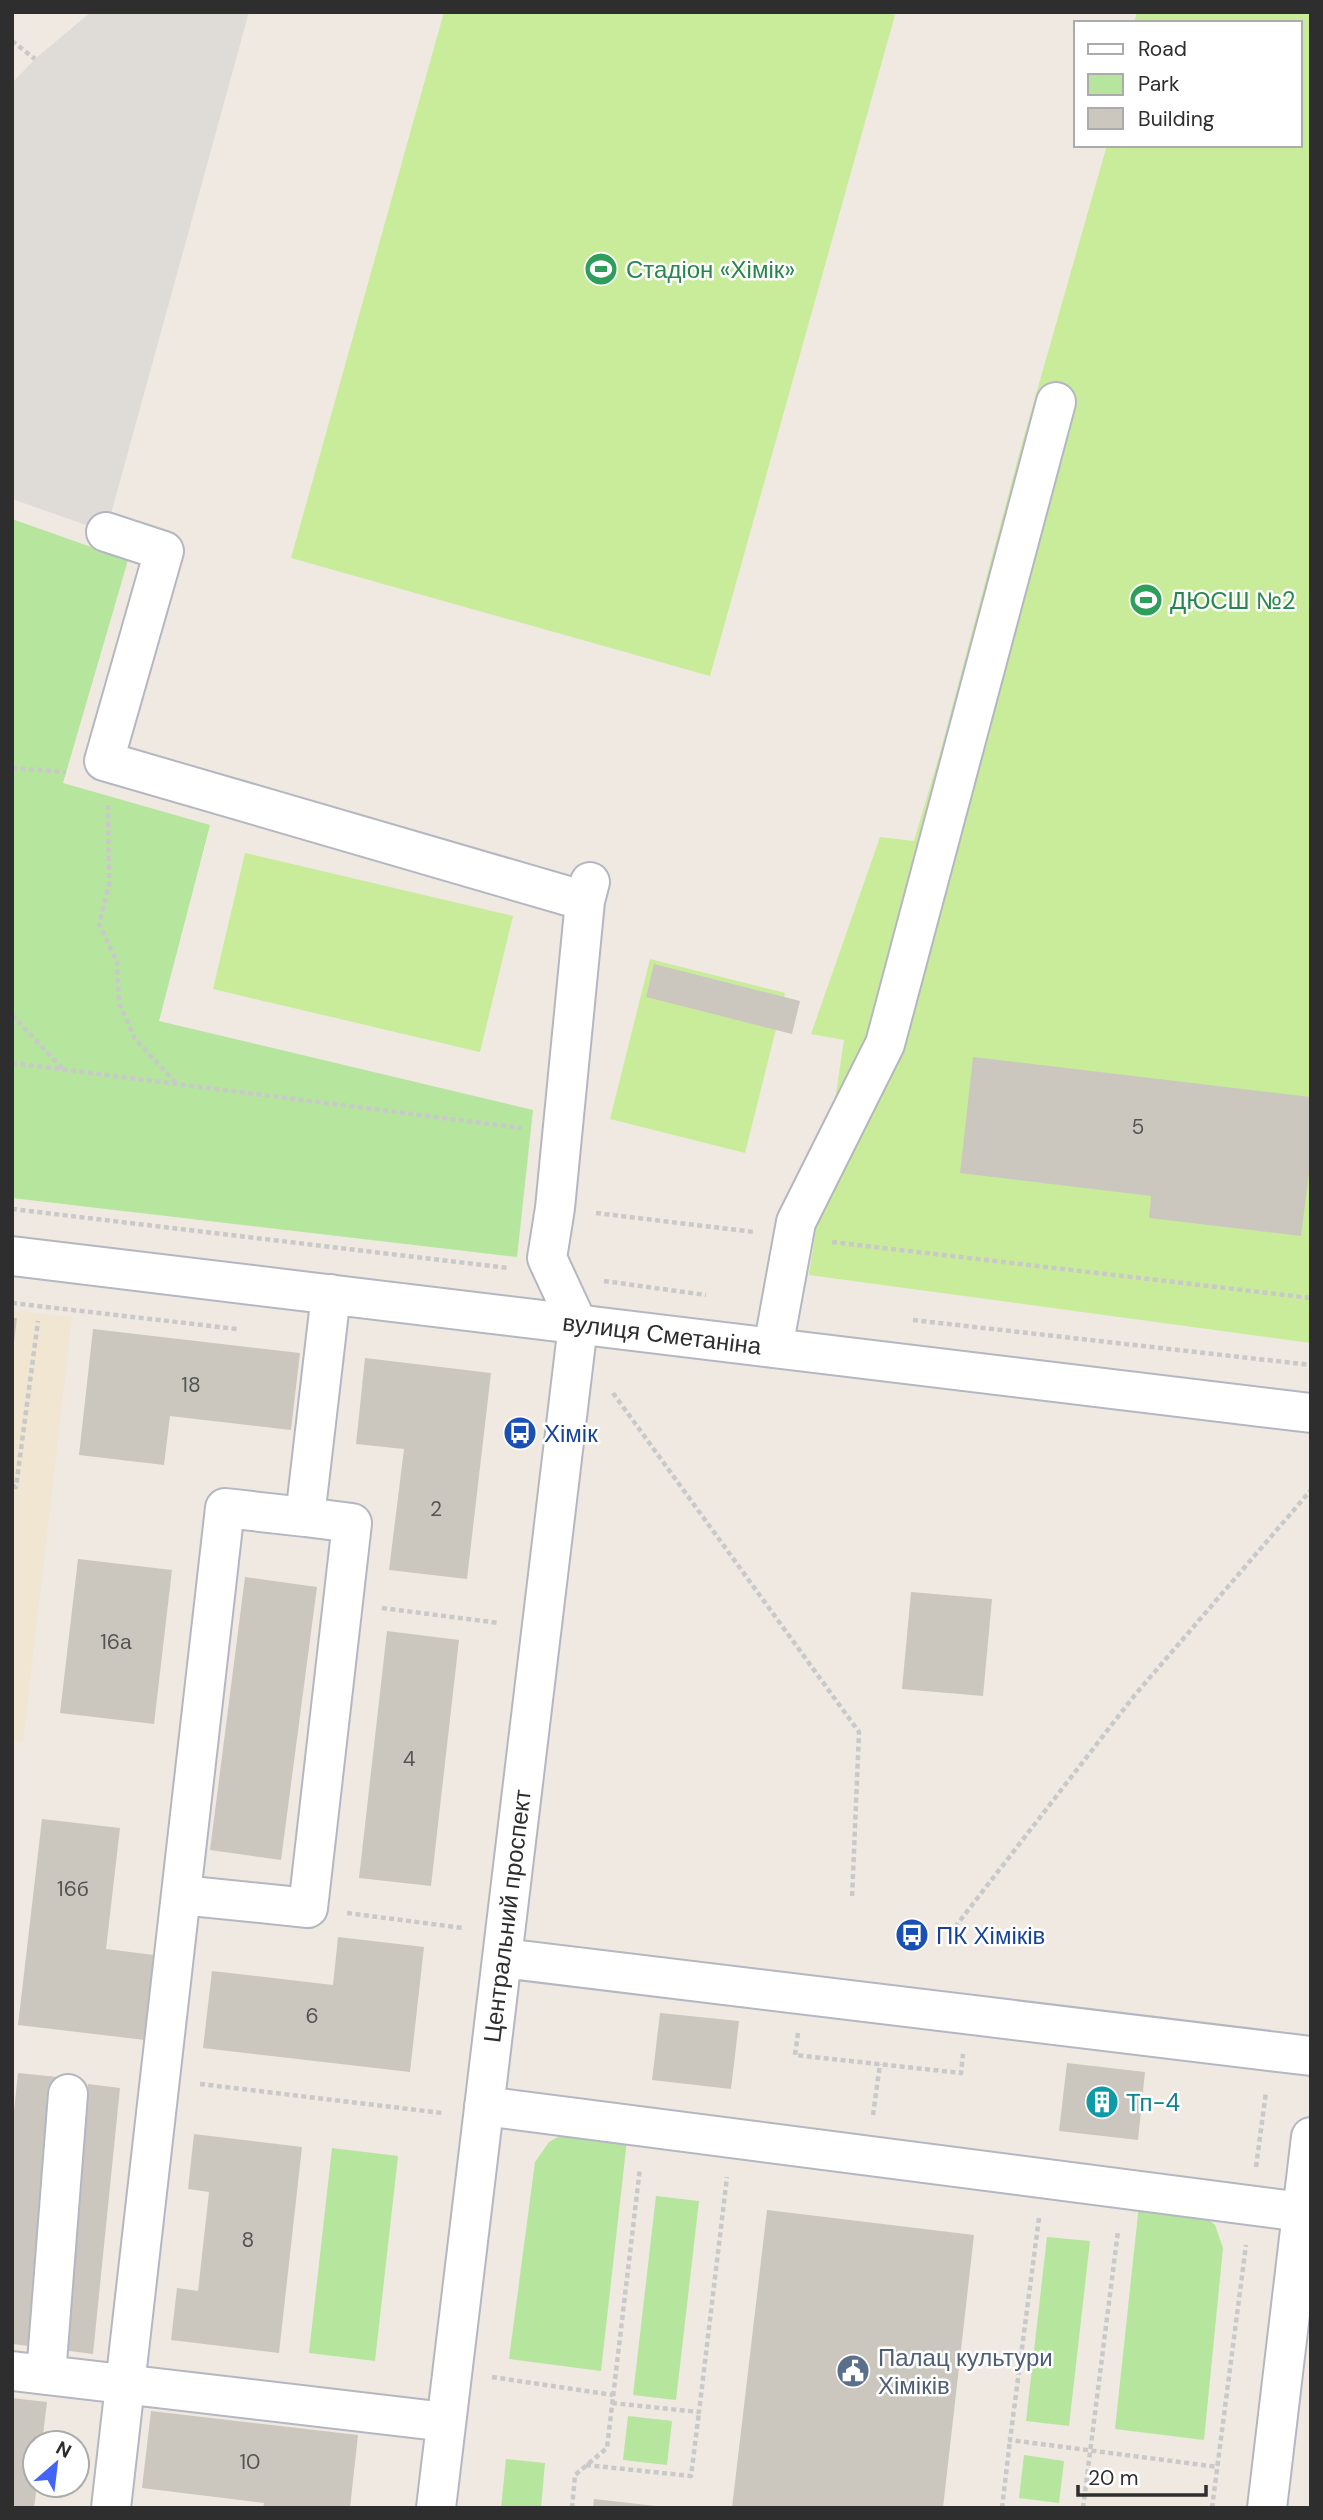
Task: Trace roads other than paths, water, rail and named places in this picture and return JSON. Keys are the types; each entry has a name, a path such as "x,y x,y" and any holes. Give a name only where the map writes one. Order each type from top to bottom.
{"street":[{"path":"773,1348 796,1222 885,1044 1056,401"},
{"path":"106,532 164,551 104,761 588,892 555,1208 547,1258 578,1325"},
{"name":"вулиця Сметаніна","path":"12,1256 1311,1413"},
{"path":"305,1517 331,1294"},
{"name":"Центральний проспект","path":"436,2508 578,1325"},
{"path":"111,2508 225,1508 352,1523 308,1908 181,1895"},
{"path":"502,1958 1311,2056"},
{"path":"68,2094 29,2373 446,2422"},
{"path":"484,2106 1123,2191 1302,2212"},
{"path":"1267,2508 1311,2137"}],"place":[{"name":"Стадіон «Хімік»","path":"601,269"},
{"name":"ДЮСШ №2","path":"1146,600"},
{"name":"Хімік","path":"520,1433"},
{"name":"ПК Хіміків","path":"912,1935"},
{"name":"Тп-4","path":"1102,2102"},
{"name":"Палац культури Хіміків","path":"853,2371"}]}
